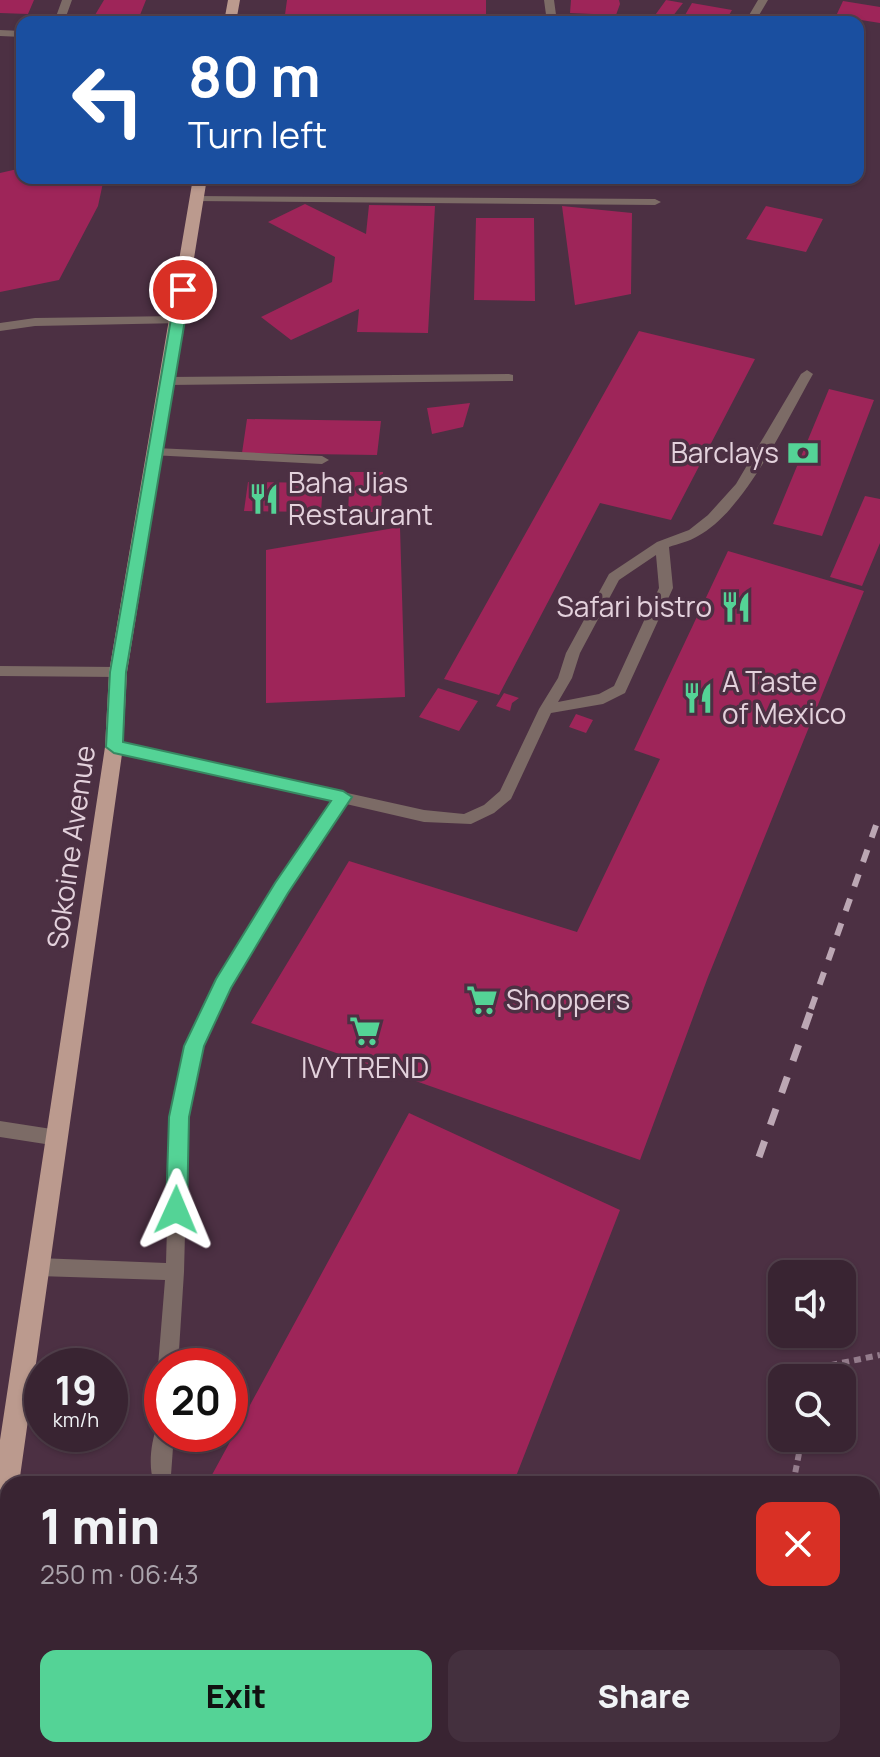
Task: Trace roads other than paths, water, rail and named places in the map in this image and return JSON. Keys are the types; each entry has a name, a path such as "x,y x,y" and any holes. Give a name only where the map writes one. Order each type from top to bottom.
{"main road":[{"name":"Sokoine Avenue","path":"4,1476 8,1413 38,1267 114,747 118,672 199,184"}],"street":[{"path":"196,199 655,202"},
{"path":"0,327 35,322 178,320"},
{"path":"114,747 424,816 465,820 489,809 506,795 546,709 565,678 573,653 614,577 662,545 694,533 713,518 741,487 807,374"},
{"path":"168,381 509,378"},
{"path":"156,452 322,460"},
{"path":"546,709 603,699 620,689 666,588 662,545"},
{"path":"0,671 118,672"},
{"path":"169,1348 175,1272 179,1117 194,1046 223,984 343,797"},
{"path":"0,1129 58,1138"},
{"path":"38,1267 175,1272"},
{"path":"161,1475 163,1452"}],"railway":[{"path":"811,1009 880,814"},
{"path":"759,1157 812,1007"}],"place":[{"name":"Barclays","path":"803,453"},
{"name":"Baha Jias Restaurant","path":"264,499"},
{"name":"Safari bistro","path":"736,607"},
{"name":"A Taste of Mexico","path":"698,698"},
{"name":"Shoppers","path":"482,1000"},
{"name":"IVYTREND","path":"365,1031"}]}
